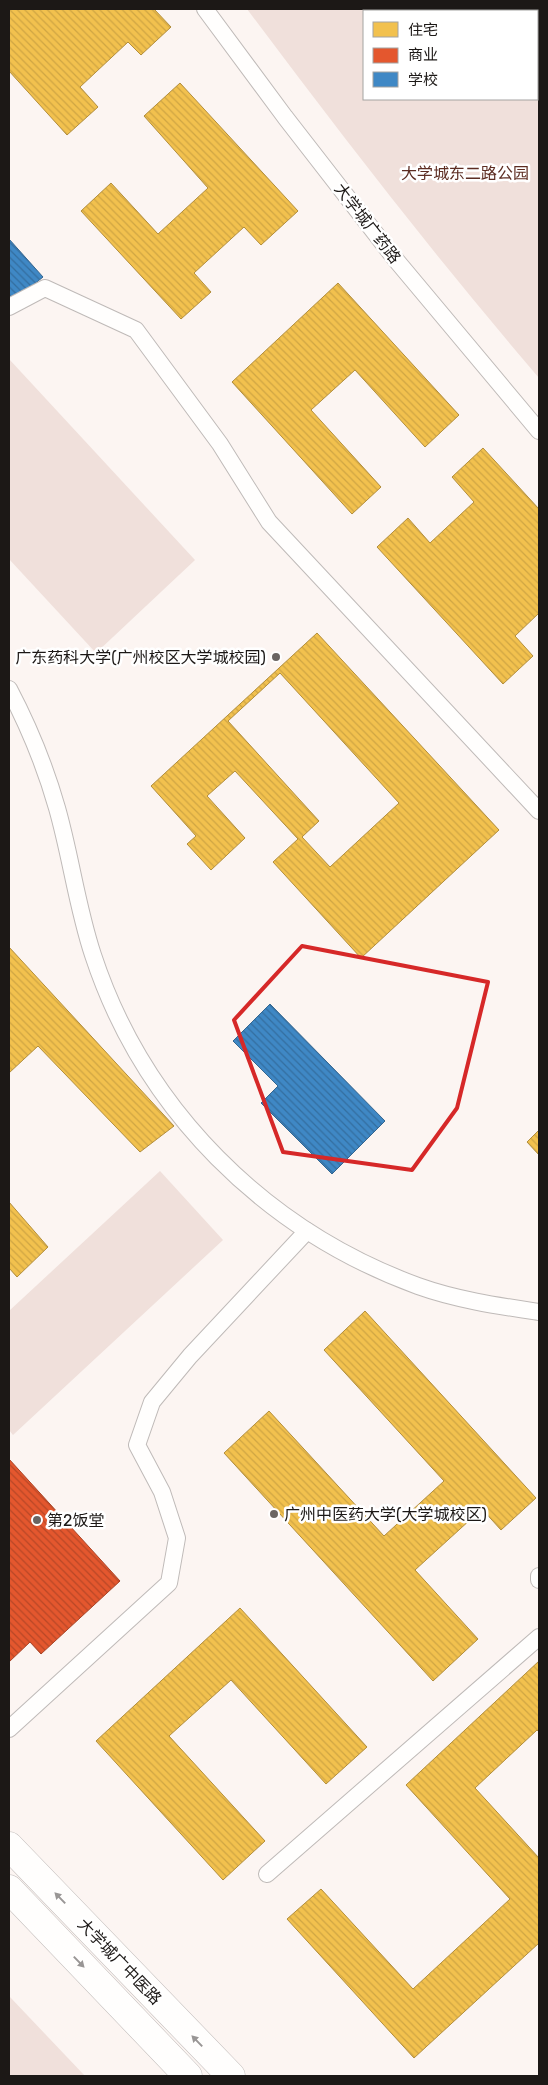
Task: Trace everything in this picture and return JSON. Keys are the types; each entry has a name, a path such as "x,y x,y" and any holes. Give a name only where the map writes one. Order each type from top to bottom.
{"main road":[{"name":"大学城广中医路","path":"9,1846 230,2076"},
{"name":"大学城广中医路","path":"9,1890 188,2076"}],"lane":[{"name":"大学城广药路","path":"205,9 285,117 396,260 539,431"},
{"path":"9,308 45,288 136,330 220,444 269,522 539,811"},
{"path":"9,689 41,758 57,808 92,953 107,994 123,1028 149,1073 175,1110 224,1166 257,1194 307,1232 355,1259 420,1286 491,1305 539,1312"},
{"path":"9,1729 169,1583 177,1538 162,1492 137,1445 152,1402 190,1356 307,1232"},
{"path":"267,1874 539,1637"}],"highlighted area":[{"path":"302,946 488,982 457,1108 412,1170 283,1152 234,1020"}],"green space":[{"name":"大学城东二路公园","path":"247,9 539,9 539,378 427,242 354,150"},
{"path":"9,359 195,560 96,653 9,559"},
{"path":"160,1171 223,1240 13,1435 9,1430 9,1311"},
{"path":"9,1996 85,2076 9,2076"}],"building: 住宅":[{"path":"9,9 154,9 171,27 141,55 128,42 80,87 98,107 67,135 9,71"},
{"path":"180,83 298,211 261,245 244,227 194,273 211,292 181,319 81,211 111,183 158,234 208,188 144,116"},
{"path":"338,283 459,415 425,447 355,370 311,410 381,487 352,514 232,382"},
{"path":"483,448 539,509 539,613 515,636 533,656 503,684 377,547 408,518 430,543 474,502 452,477"},
{"path":"317,633 499,830 361,958 273,862 298,839 235,771 207,796 245,838 211,870 187,844 196,836 151,786","holes":["280,673 399,803 330,867 302,837 319,821 228,721"]},
{"path":"9,947 174,1126 140,1152 38,1046 9,1073"},
{"path":"539,1130 539,1155 527,1142"},
{"path":"9,1202 48,1247 17,1277 9,1268"},
{"path":"365,1311 536,1498 501,1530 482,1509 415,1570 478,1639 433,1681 224,1453 269,1411 384,1536 444,1481 324,1350"},
{"path":"240,1608 367,1747 326,1784 231,1680 169,1736 265,1841 223,1880 96,1741"},
{"path":"539,1661 539,1732 537,1730 475,1788 539,1858 539,1943 414,2058 287,1919 321,1889 413,1989 510,1899 406,1785"}],"building: 商业":[{"name":"第2饭堂","path":"9,1459 120,1581 41,1654 30,1642 9,1662"}],"building: 学校":[{"path":"9,239 43,277 11,303 9,301"},
{"path":"270,1004 385,1121 332,1174 261,1103 278,1086 233,1041"}],"place":[{"name":"广东药科大学(广州校区大学城校园)","path":"276,657"},
{"name":"广州中医药大学(大学城校区)","path":"274,1514"},
{"name":"第2饭堂","path":"37,1520"}]}
